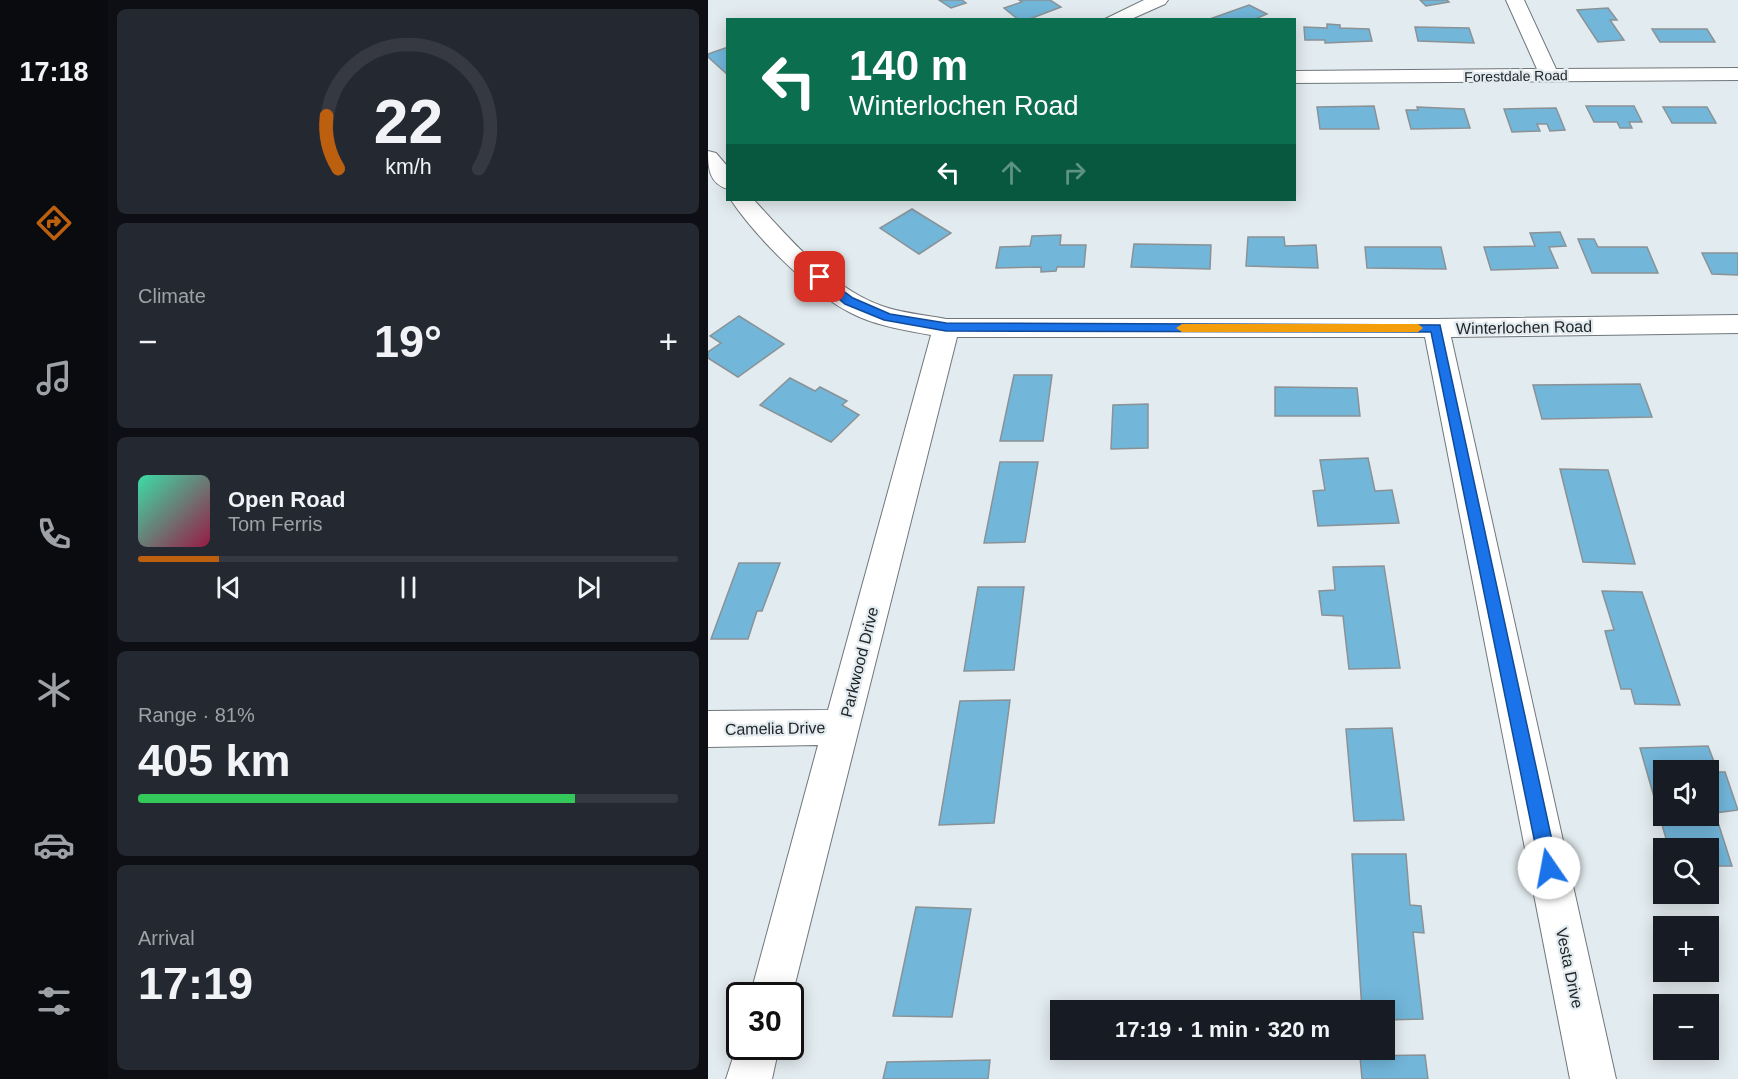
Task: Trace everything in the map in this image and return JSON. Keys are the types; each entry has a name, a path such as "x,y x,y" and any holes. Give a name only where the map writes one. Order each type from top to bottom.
{"street":[{"path":"1119,18 1159,0"},
{"path":"1515,0 1549,75"},
{"name":"Forestdale Road","path":"1296,77 1738,74"},
{"path":"708,158 722,180"},
{"name":"Winterlochen Road","path":"743,201 806,265 849,301 888,317 946,327 1436,328 1738,324"},
{"name":"Parkwood Drive","path":"775,982 946,327"},
{"name":"Vesta Drive","path":"1436,328 1593,1079"},
{"name":"Camelia Drive","path":"708,729 842,727"},
{"path":"748,1079 753,1060"}],"building":[{"path":"939,0 962,0 966,3 951,8"},
{"path":"1019,0 1050,0 1061,7 1032,18 1016,18 1004,8 1022,2"},
{"path":"1420,0 1447,0 1449,2 1426,6"},
{"path":"1249,5 1267,14 1258,18 1213,18"},
{"path":"1608,8 1617,20 1610,20 1624,40 1598,42 1577,10"},
{"path":"1327,24 1340,25 1340,28 1369,29 1372,41 1325,43 1325,40 1305,40 1304,27 1327,28"},
{"path":"1415,27 1469,28 1474,43 1418,41"},
{"path":"1652,29 1707,29 1715,42 1660,42"},
{"path":"726,48 726,73 708,57 708,54"},
{"path":"1374,106 1379,129 1320,129 1317,107"},
{"path":"1586,106 1634,106 1642,122 1629,122 1632,128 1620,128 1617,122 1594,122"},
{"path":"1417,107 1464,109 1470,128 1411,129 1406,110 1418,110"},
{"path":"1663,107 1707,107 1716,123 1672,123"},
{"path":"1556,108 1565,130 1550,131 1547,124 1537,124 1540,131 1512,132 1504,109"},
{"path":"912,209 951,233 919,254 880,228"},
{"path":"1560,232 1566,246 1549,247 1558,268 1491,270 1484,247 1535,246 1530,233"},
{"path":"1061,235 1060,245 1086,245 1084,267 1057,267 1056,271 1041,272 1041,267 996,268 1000,247 1030,246 1032,236"},
{"path":"1248,237 1284,237 1285,246 1316,245 1318,268 1246,266"},
{"path":"1578,239 1594,239 1598,247 1647,247 1658,273 1592,273"},
{"path":"1134,244 1211,245 1210,269 1131,267"},
{"path":"1365,247 1441,247 1446,269 1367,268"},
{"path":"1702,253 1738,253 1738,275 1712,274"},
{"path":"739,316 784,344 738,377 708,358 708,352 721,343 710,336"},
{"path":"1014,375 1052,375 1043,441 1000,441"},
{"path":"790,378 815,391 820,387 847,401 842,405 859,415 831,442 760,405"},
{"path":"1640,384 1652,417 1542,419 1533,385"},
{"path":"1275,387 1357,388 1360,416 1275,416"},
{"path":"1148,404 1148,448 1111,449 1113,405"},
{"path":"1368,458 1375,491 1392,490 1399,523 1318,526 1313,491 1325,490 1320,460"},
{"path":"1000,462 1038,462 1025,542 984,543"},
{"path":"1560,469 1608,470 1635,564 1583,562"},
{"path":"739,563 780,563 762,611 757,611 748,639 711,639"},
{"path":"1384,566 1400,668 1349,669 1343,616 1322,615 1319,591 1335,590 1333,567"},
{"path":"978,587 1024,587 1014,670 964,671"},
{"path":"1602,591 1642,592 1680,705 1635,704 1631,689 1621,689 1605,631 1614,630"},
{"path":"1010,700 994,823 939,825 960,701"},
{"path":"1392,728 1404,820 1354,821 1346,729"},
{"path":"1708,746 1713,760 1653,760 1653,793 1640,748"},
{"path":"1719,772 1725,772 1738,810 1719,812"},
{"path":"1719,825 1732,866 1719,866 1719,838 1666,838 1662,826"},
{"path":"1352,854 1406,854 1410,905 1421,906 1424,933 1413,932 1423,1019 1395,1020 1395,1000 1361,1000"},
{"path":"916,907 971,909 952,1017 893,1016"},
{"path":"1395,1055 1425,1055 1428,1079 1362,1079 1360,1060 1395,1060"},
{"path":"990,1060 988,1079 883,1079 887,1062"}],"slow traffic":[{"path":"1182,328 1418,328"}],"route":[{"path":"820,277 849,301 888,317 946,327 985,329 1436,328 1549,868"}]}
